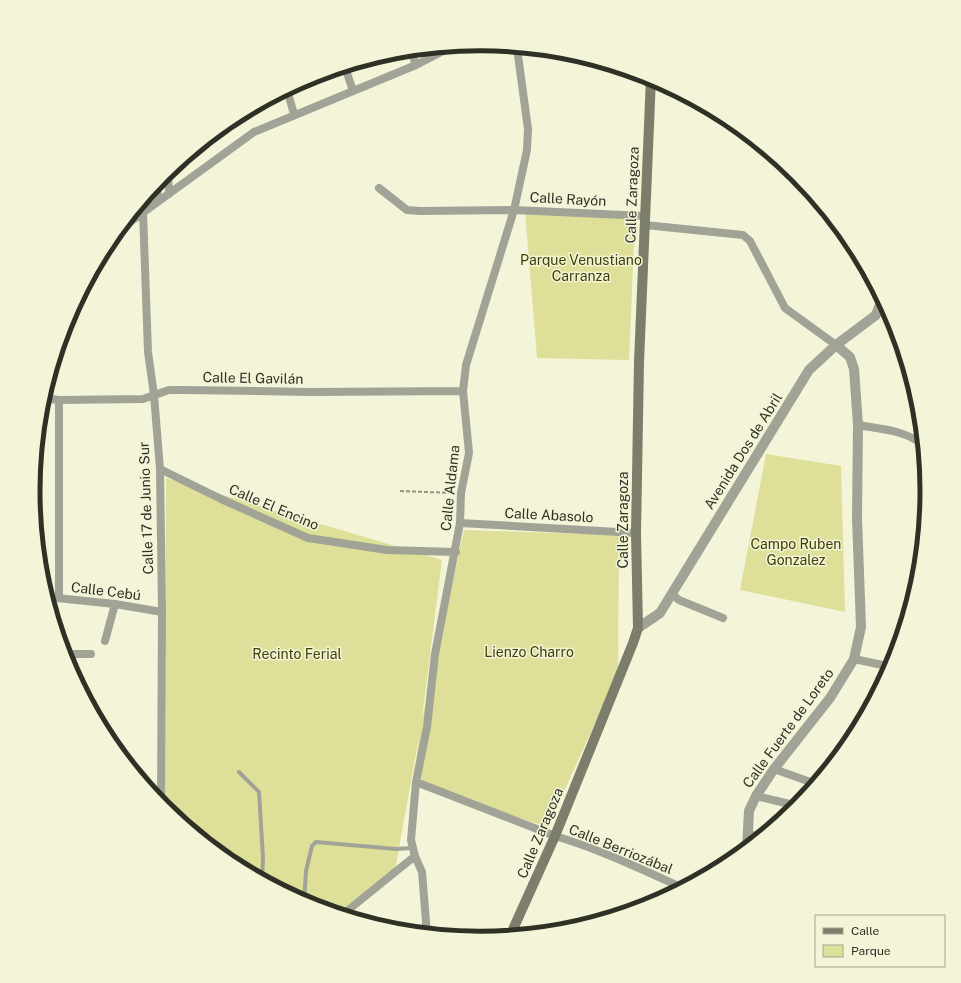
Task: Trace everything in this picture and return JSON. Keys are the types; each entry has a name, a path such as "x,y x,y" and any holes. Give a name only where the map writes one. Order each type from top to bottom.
{"main road":[{"name":"Calle Zaragoza","path":"512,931 555,836 638,628 636,533 639,362 651,86"}],"street":[{"path":"137,216 254,132 352,90 416,65 439,53"},
{"name":"Calle Aldama","path":"427,928 422,872 410,840 416,782 427,727 436,654 456,552 460,523 461,493 469,453 463,391 466,365 514,210 527,150 528,128 518,53"},
{"path":"413,56 416,65"},
{"path":"346,72 352,90"},
{"path":"288,95 294,114"},
{"path":"168,181 169,194"},
{"name":"Calle Rayón","path":"379,188 408,210 514,210 645,220 743,236 750,241 785,308 836,345"},
{"path":"157,192 158,201"},
{"name":"Calle 17 de Junio Sur","path":"143,212 148,352 154,395 160,469 162,612 160,794"},
{"name":"Avenida Dos de Abril","path":"638,628 660,613 809,370 836,345 876,315 880,306"},
{"name":"Calle Fuerte de Loreto","path":"747,842 749,811 756,796 774,769 830,698 854,659 861,620 857,518 858,425 854,369 850,357 836,345"},
{"name":"Calle El Gavilán","path":"50,399 143,399 169,390 312,392 463,391"},
{"path":"59,400 59,598"},
{"path":"858,425 892,431 918,440"},
{"name":"Calle El Encino","path":"160,469 221,499 308,538 387,550 456,552"},
{"name":"Calle Abasolo","path":"460,523 636,533"},
{"path":"672,594 679,600 723,618"},
{"name":"Calle Cebú","path":"53,597 115,604 162,612"},
{"path":"105,641 115,604"},
{"path":"72,654 91,654"},
{"path":"854,659 885,665"},
{"path":"774,769 812,782"},
{"name":"Calle Berriozábal","path":"416,782 555,836 575,842 630,864 678,886"},
{"path":"756,796 791,804"},
{"path":"747,834 755,836"},
{"path":"346,911 414,852"}],"lane":[{"path":"239,772 259,792 263,858 262,874"},
{"path":"304,895 306,871 312,846 316,842 414,852"}],"path":[{"path":"400,491 461,493"}],"green space":[{"name":"Parque Venustiano Carranza","path":"525,211 635,218 629,360 537,358"},
{"name":"Campo Ruben Gonzalez","path":"766,454 841,466 845,612 740,590"},
{"name":"Recinto Ferial","path":"166,478 442,560 422,719 464,530 619,535 618,672 548,827 413,784 419,737 395,870 343,910 286,887 236,858 190,823 165,799"}],"park label":[{"name":"Lienzo Charro","path":"529,652"}]}
